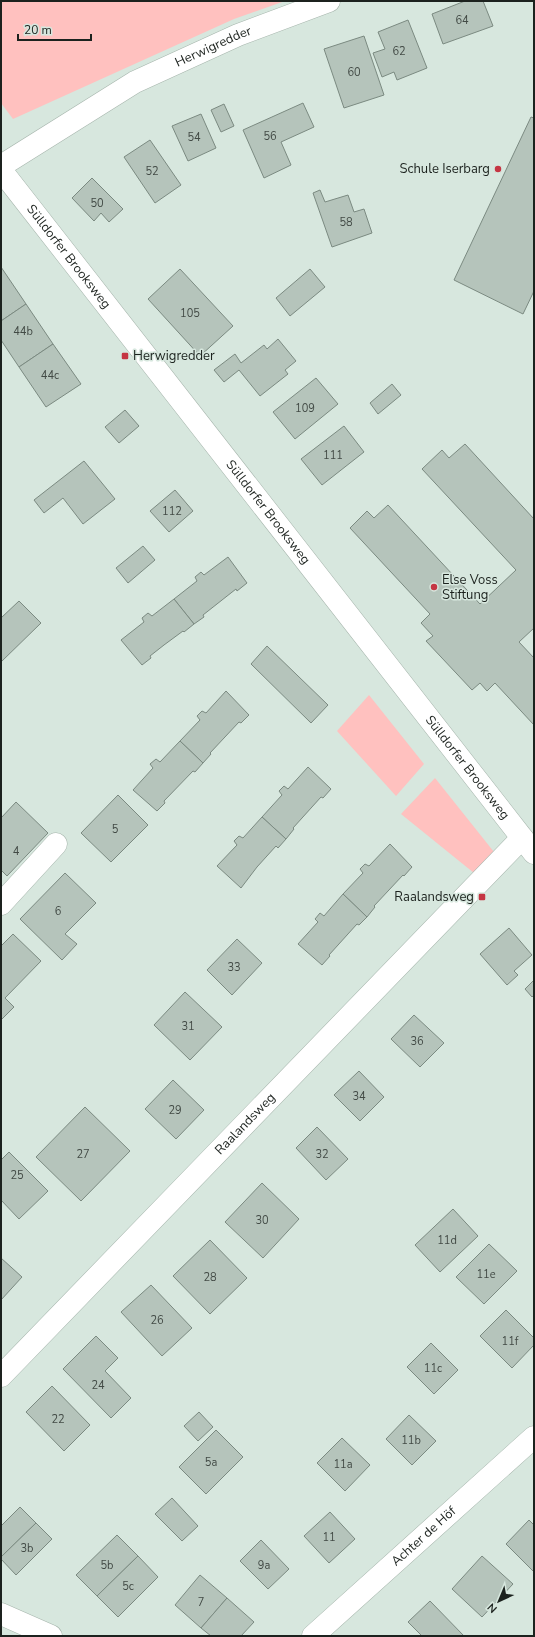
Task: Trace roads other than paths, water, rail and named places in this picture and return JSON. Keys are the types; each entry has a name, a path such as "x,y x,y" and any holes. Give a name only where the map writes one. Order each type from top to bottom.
{"street":[{"name":"Herwigredder","path":"1,166 135,82 238,35 329,1"},
{"name":"Sülldorfer Brooksweg","path":"1,170 528,846"},
{"path":"1,904 56,844"},
{"name":"Raalandsweg","path":"1,1376 528,846"},
{"name":"Achter de Höf","path":"313,1636 534,1437"},
{"path":"1,1614 51,1636"}],"place":[{"name":"Schule Iserbarg","path":"498,169"},
{"name":"Herwigredder","path":"125,356"},
{"name":"Else Voss Stiftung","path":"434,587"},
{"name":"Raalandsweg","path":"482,897"}]}
